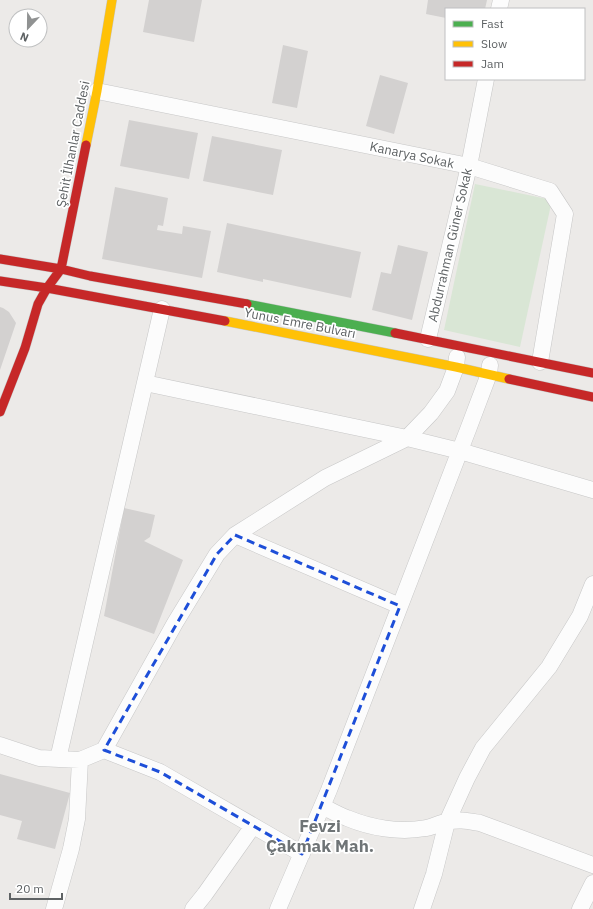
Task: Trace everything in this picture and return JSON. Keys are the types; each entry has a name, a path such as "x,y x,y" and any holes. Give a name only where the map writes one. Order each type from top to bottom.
{"main road":[{"name":"Şehit İlhanlar Caddesi","path":"0,412 25,348 38,304 47,288 61,269 97,90 112,0"},
{"name":"Yunus Emre Bulvarı","path":"0,259 272,308 593,373"},
{"name":"Yunus Emre Bulvarı","path":"0,281 162,309 456,367 593,397"}],"street":[{"name":"Abdurrahman Güner Sokak","path":"428,339 469,166 486,80"},
{"name":"Kanarya Sokak","path":"97,90 469,166 550,191 565,214 540,362"},
{"path":"58,759 162,309"},
{"path":"0,745 39,758 58,759 80,760 104,750 175,623 217,554 235,535 324,478 407,438 431,413 447,391 456,367 459,346"},
{"path":"278,909 329,790 460,451 489,374 491,352"},
{"path":"145,383 407,438 460,451 593,490"},
{"path":"235,535 400,606"},
{"path":"422,909 434,874 447,822 482,748 549,668 580,616 593,584"},
{"path":"104,750 160,772 302,854"},
{"path":"54,909 71,849 77,819 80,760"},
{"path":"322,806 346,818 364,824 388,829 408,830 426,828 447,822 464,820 480,823 593,865"},
{"path":"193,909 254,826"},
{"path":"580,909 593,883"}],"highlighted area":[{"path":"235,535 400,606 302,854 160,772 104,750 217,554"}],"green space":[{"path":"475,184 552,200 520,347 444,330"}],"building":[{"path":"149,0 202,0 194,42 143,32"},
{"path":"428,0 487,0 485,8 445,8 445,18 426,14"},
{"path":"283,45 308,51 297,108 272,103"},
{"path":"380,75 408,83 394,134 366,126"},
{"path":"129,120 198,133 189,179 120,166"},
{"path":"212,136 282,150 273,195 203,181"},
{"path":"115,187 168,198 163,226 158,225 157,230 182,234 183,226 211,231 202,278 102,259"},
{"path":"227,223 361,252 351,298 263,279 263,282 217,272"},
{"path":"398,245 428,252 412,320 372,310 381,272 391,274"},
{"path":"0,307 9,312 16,323 0,370"},
{"path":"124,508 155,515 150,537 144,541 183,560 154,634 104,616"},
{"path":"0,774 70,793 55,849 17,839 22,821 0,815"}],"traffic: fast":[{"path":"247,304 395,333"}],"traffic: slow":[{"path":"86,145 97,91 112,0"},
{"path":"225,321 509,379"}],"traffic: jam":[{"path":"0,412 25,348 38,304 47,288 61,269 86,145"},
{"path":"0,259 247,304"},
{"path":"0,281 47,288 225,321"},
{"path":"395,333 593,373"},
{"path":"509,379 593,397"}],"district":[{"name":"Fevzi Çakmak Mah.","path":"320,836"}]}
